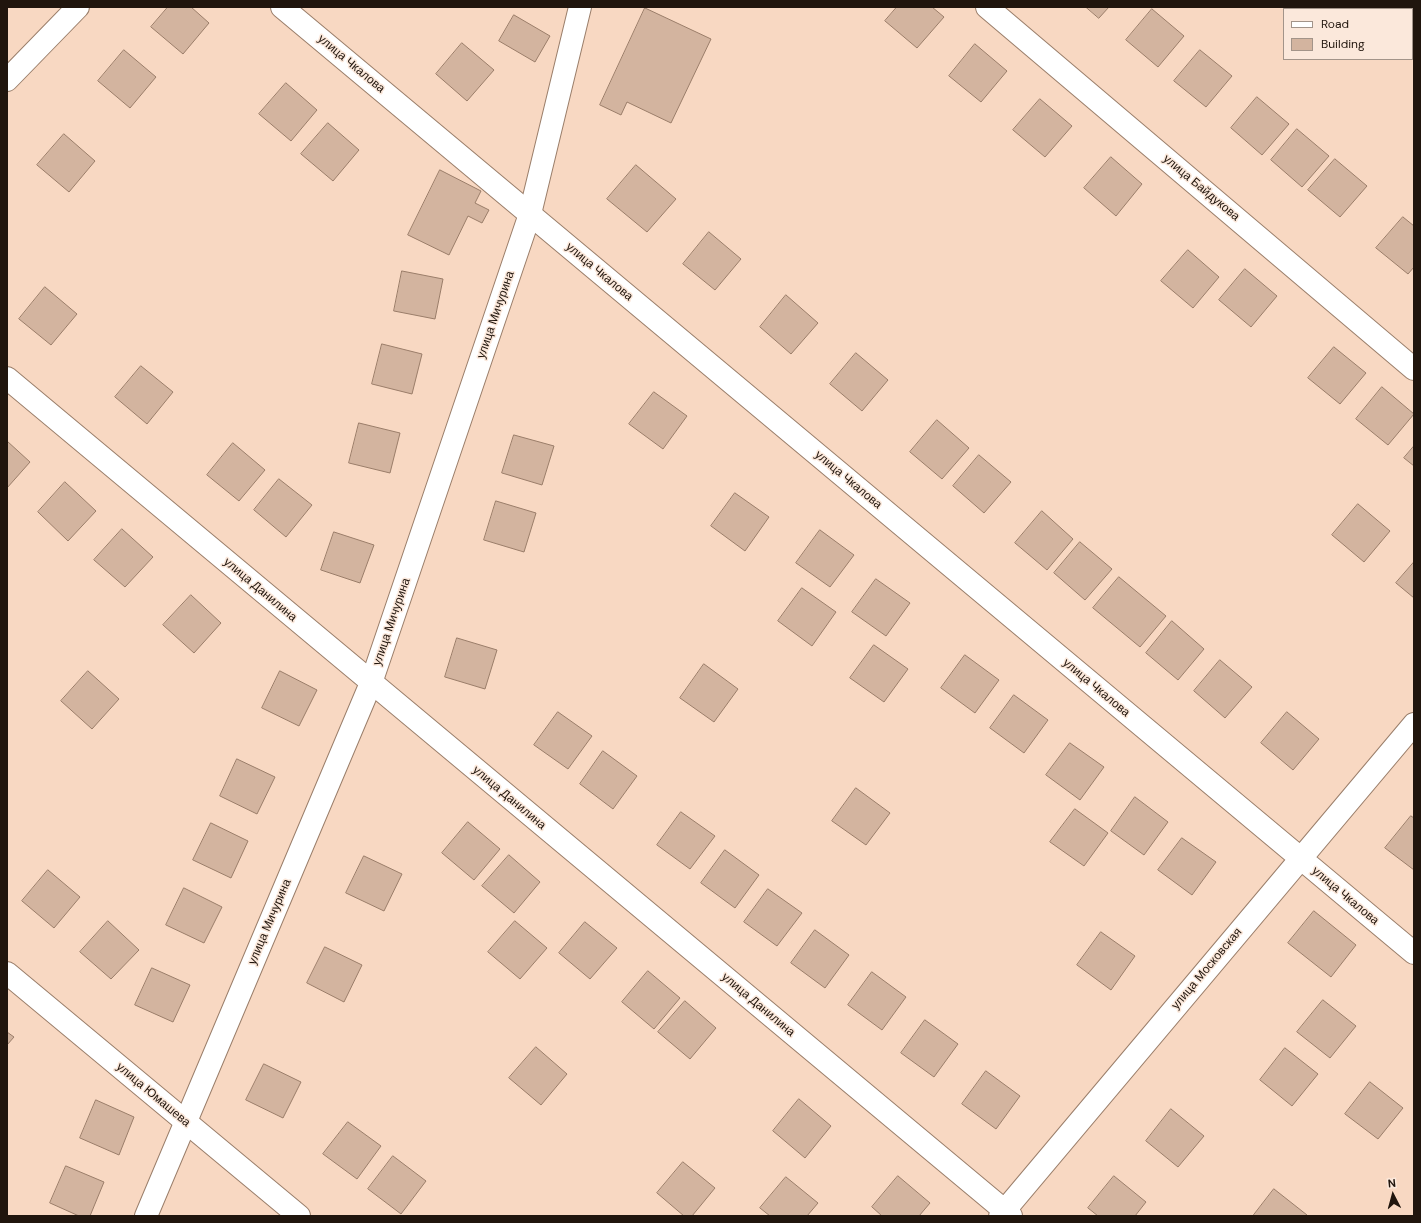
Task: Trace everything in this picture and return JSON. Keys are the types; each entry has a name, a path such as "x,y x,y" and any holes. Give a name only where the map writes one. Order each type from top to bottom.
{"street":[{"path":"7,80 78,7"},
{"name":"улица Чкалова","path":"282,7 1414,953"},
{"name":"улица Мичурина","path":"146,1216 371,683 530,214 580,7"},
{"name":"улица Байдукова","path":"987,7 1414,369"},
{"name":"улица Данилина","path":"7,378 1005,1214"},
{"name":"улица Московская","path":"1005,1214 1300,858 1414,724"},
{"name":"улица Юмашева","path":"7,973 299,1216"}],"building":[{"path":"168,7 191,7 209,23 183,54 151,27"},
{"path":"897,7 932,7 944,17 917,48 885,21"},
{"path":"1086,7 1109,7 1099,18"},
{"path":"645,8 711,39 671,123 627,102 621,115 600,105"},
{"path":"1152,9 1184,36 1158,67 1126,40"},
{"path":"514,15 550,36 535,62 499,41"},
{"path":"462,43 494,70 467,101 436,74"},
{"path":"975,44 1007,71 981,102 949,76"},
{"path":"124,50 156,77 130,108 98,81"},
{"path":"1200,50 1232,76 1206,107 1174,81"},
{"path":"286,83 317,110 291,141 259,114"},
{"path":"1257,97 1289,124 1262,155 1231,128"},
{"path":"1040,99 1072,126 1045,157 1013,130"},
{"path":"328,123 359,150 333,181 301,154"},
{"path":"1297,129 1329,156 1302,187 1271,160"},
{"path":"64,134 95,161 69,192 37,165"},
{"path":"1111,157 1142,184 1116,216 1084,188"},
{"path":"1335,159 1367,186 1340,217 1308,190"},
{"path":"636,165 676,199 647,232 607,199"},
{"path":"440,170 481,191 475,203 489,210 482,223 468,216 449,255 408,235"},
{"path":"1403,217 1414,226 1414,267 1408,274 1376,248"},
{"path":"709,232 741,259 715,290 683,264"},
{"path":"1188,250 1219,277 1193,308 1161,281"},
{"path":"1245,269 1277,296 1251,327 1219,300"},
{"path":"402,271 443,279 435,319 394,311"},
{"path":"45,287 77,314 51,345 19,319"},
{"path":"786,295 818,323 791,354 760,327"},
{"path":"382,344 422,354 412,394 372,384"},
{"path":"1334,347 1366,373 1340,404 1308,378"},
{"path":"856,353 888,380 862,411 830,384"},
{"path":"141,366 173,392 147,424 115,397"},
{"path":"1382,387 1414,414 1388,445 1356,419"},
{"path":"654,392 687,416 663,449 629,424"},
{"path":"937,420 969,448 942,479 910,452"},
{"path":"359,423 400,433 390,473 349,463"},
{"path":"514,435 554,446 542,485 502,473"},
{"path":"7,441 30,462 7,488"},
{"path":"233,443 265,470 239,501 207,475"},
{"path":"1414,446 1414,466 1404,458"},
{"path":"979,455 1011,482 984,513 953,486"},
{"path":"279,479 312,505 286,537 254,510"},
{"path":"65,482 96,511 68,541 38,512"},
{"path":"735,493 769,517 745,551 711,526"},
{"path":"496,501 536,513 524,552 484,540"},
{"path":"1358,504 1390,531 1364,562 1332,535"},
{"path":"1042,511 1073,539 1047,570 1015,543"},
{"path":"122,529 153,557 125,587 94,560"},
{"path":"820,530 854,555 830,587 796,563"},
{"path":"334,532 374,545 360,583 321,570"},
{"path":"1080,542 1112,569 1085,600 1054,573"},
{"path":"1414,562 1414,598 1396,583"},
{"path":"1119,577 1166,616 1140,647 1093,608"},
{"path":"876,579 910,603 886,636 852,612"},
{"path":"802,588 836,612 812,646 778,621"},
{"path":"191,595 221,623 194,653 163,625"},
{"path":"1172,621 1204,649 1178,680 1146,653"},
{"path":"457,638 497,650 485,689 445,677"},
{"path":"874,645 908,669 884,702 850,678"},
{"path":"965,655 999,680 975,713 941,688"},
{"path":"1220,660 1252,687 1225,718 1194,691"},
{"path":"704,664 738,689 714,722 680,698"},
{"path":"88,671 119,699 92,729 61,701"},
{"path":"280,671 317,690 299,726 262,708"},
{"path":"1014,695 1048,720 1024,753 990,728"},
{"path":"558,712 592,736 568,769 534,745"},
{"path":"1287,712 1319,739 1293,770 1261,743"},
{"path":"1070,743 1104,767 1080,800 1046,775"},
{"path":"603,751 637,776 613,809 580,784"},
{"path":"237,759 275,777 257,814 220,796"},
{"path":"856,788 890,813 866,845 832,821"},
{"path":"1135,797 1168,822 1144,855 1111,831"},
{"path":"1075,809 1108,833 1084,866 1050,842"},
{"path":"681,812 715,836 690,869 657,845"},
{"path":"1411,816 1414,818 1414,870 1385,848"},
{"path":"468,822 500,849 474,880 442,853"},
{"path":"211,823 248,841 231,878 193,860"},
{"path":"1182,838 1216,862 1192,895 1158,870"},
{"path":"725,850 759,875 735,908 701,883"},
{"path":"509,855 540,882 514,913 482,886"},
{"path":"364,856 402,874 384,911 346,893"},
{"path":"48,870 80,897 54,928 22,901"},
{"path":"184,888 222,907 204,943 166,925"},
{"path":"768,889 802,913 777,946 744,922"},
{"path":"1314,911 1356,945 1331,977 1288,943"},
{"path":"108,921 139,950 111,979 80,952"},
{"path":"515,921 547,948 520,979 488,952"},
{"path":"585,922 617,948 590,979 559,953"},
{"path":"815,930 849,955 825,988 791,963"},
{"path":"1101,932 1135,956 1111,990 1077,965"},
{"path":"325,947 362,965 344,1002 307,983"},
{"path":"152,968 190,985 173,1022 135,1005"},
{"path":"648,971 680,998 654,1029 622,1002"},
{"path":"872,972 906,997 882,1030 848,1005"},
{"path":"1323,1000 1356,1026 1330,1058 1297,1032"},
{"path":"685,1001 716,1028 690,1059 658,1032"},
{"path":"925,1020 958,1044 934,1077 901,1053"},
{"path":"7,1032 14,1037 7,1045"},
{"path":"536,1047 567,1074 541,1105 509,1078"},
{"path":"1285,1048 1318,1074 1292,1106 1260,1080"},
{"path":"264,1064 301,1082 283,1118 246,1100"},
{"path":"986,1071 1020,1096 996,1129 962,1104"},
{"path":"1370,1082 1403,1108 1378,1139 1345,1114"},
{"path":"799,1099 831,1126 805,1158 773,1131"},
{"path":"96,1100 134,1117 119,1155 80,1138"},
{"path":"1171,1109 1204,1136 1178,1167 1146,1141"},
{"path":"348,1122 381,1146 357,1179 323,1154"},
{"path":"393,1156 426,1181 401,1214 368,1189"},
{"path":"683,1162 715,1188 692,1216 684,1216 657,1193"},
{"path":"66,1166 104,1182 90,1216 79,1216 50,1203"},
{"path":"898,1176 930,1203 919,1216 882,1216 872,1207"},
{"path":"1114,1176 1146,1202 1135,1216 1098,1216 1088,1208"},
{"path":"786,1177 818,1203 807,1216 770,1216 760,1208"},
{"path":"1274,1189 1307,1215 1253,1216"}]}
